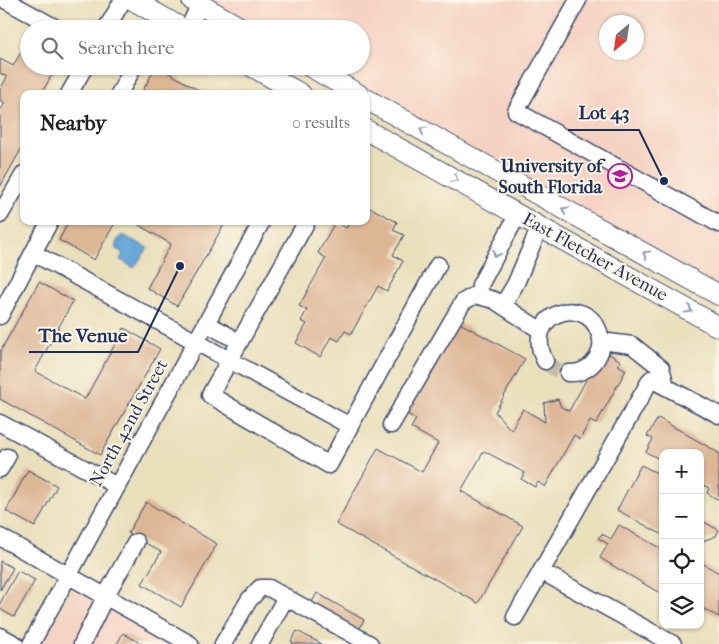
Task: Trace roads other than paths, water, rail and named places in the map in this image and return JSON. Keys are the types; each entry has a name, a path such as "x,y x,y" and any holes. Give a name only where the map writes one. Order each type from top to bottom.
{"main road":[{"path":"133,0 156,20"},
{"path":"198,1 229,20"},
{"path":"267,75 294,90"},
{"path":"320,75 335,88"},
{"name":"East Fletcher Avenue","path":"370,100 719,295"},
{"name":"East Fletcher Avenue","path":"370,132 719,327"}],"street":[{"path":"5,0 42,20"},
{"path":"111,20 123,0"},
{"path":"578,0 516,111 719,224"},
{"path":"191,20 198,1"},
{"path":"71,90 80,75"},
{"path":"122,90 130,75"},
{"path":"0,215 20,181"},
{"path":"480,296 480,285 518,214"},
{"path":"0,316 48,225"},
{"name":"North 42nd Street","path":"31,644 260,225"},
{"path":"305,225 210,395 329,464 438,265"},
{"path":"503,305 516,283 540,226"},
{"path":"33,253 350,426"},
{"path":"391,425 463,302 476,295 494,300 540,330"},
{"path":"545,361 540,346 540,330 554,316 563,312 573,311 583,314 598,327 601,341 598,356 592,365 584,370 568,373"},
{"path":"206,323 229,336"},
{"path":"601,341 632,345 661,368 666,386"},
{"path":"515,617 651,379 719,415"},
{"path":"0,423 117,486"},
{"path":"0,537 190,644"},
{"path":"82,644 105,597 136,542"},
{"path":"541,571 673,644"},
{"path":"223,644 249,600 260,588 269,588 370,644"},
{"path":"260,644 286,598"},
{"path":"0,636 15,644"}],"water":[{"path":"123,235 148,248 134,268 120,260 123,253 116,249 117,241"}],"tunnel":[{"path":"545,361 558,370 568,373"}],"place":[{"name":"University of South Florida","path":"620,176"},
{"name":"Lot 43","path":"664,181"},
{"name":"The Venue","path":"180,266"}]}
